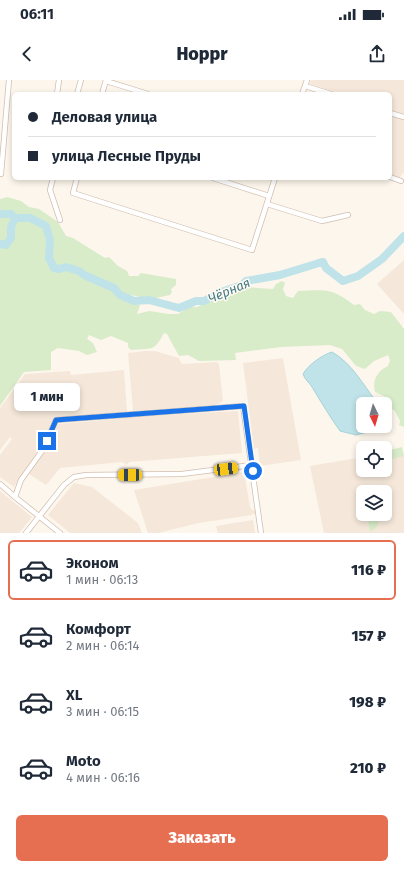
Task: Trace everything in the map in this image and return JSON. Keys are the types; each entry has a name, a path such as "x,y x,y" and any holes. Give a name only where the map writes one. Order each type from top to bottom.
{"street":[{"path":"1,174 9,80"},
{"path":"57,92 59,80"},
{"path":"78,92 81,80"},
{"path":"103,92 106,80 142,92"},
{"path":"302,92 305,82 326,92"},
{"path":"392,114 404,117"},
{"path":"392,178 401,181"},
{"path":"52,180 50,190 60,220"},
{"path":"76,180 73,193 252,250 274,180"},
{"path":"219,180 269,196"},
{"path":"267,204 322,221 348,214"},
{"path":"15,497 21,480 42,451 56,420 244,406 261,533"},
{"path":"26,533 64,485 74,477 182,474 252,466"},
{"path":"0,484 60,533"}],"shaded area":[{"path":"311,80 404,80 404,114 392,111 392,92 335,92 310,84"},
{"path":"392,117 404,120 404,172 399,178 392,176"},
{"path":"404,260 404,314 377,284"},
{"path":"155,351 179,358 182,364 217,362 219,364 223,401 216,405 133,411 128,353"},
{"path":"283,358 301,460 260,466 258,448 254,449 243,363"},
{"path":"124,370 127,412 55,418 51,423 45,440 14,487 0,477 0,455 12,439 10,437 0,450 0,408 25,374 70,371 71,375"},
{"path":"238,411 242,453 129,462 127,465 122,462 60,468 46,485 29,474 44,452 56,424 105,420 105,418 109,418 110,420 123,417"},
{"path":"392,456 404,456 404,533 324,533 310,466 356,458 356,477 392,477"},
{"path":"244,472 250,507 252,510 255,510 256,514 199,523 158,533 148,533 134,490"},
{"path":"74,483 92,487 138,523 142,533 70,533 48,515"},
{"path":"0,491 32,517 19,533 0,533"},
{"path":"253,520 255,533 218,533 216,526"}],"green space":[{"path":"7,197 21,201 29,207 39,209 58,222 66,236 73,238 105,258 109,257 118,266 127,271 129,276 138,276 141,273 176,279 176,285 171,289 172,292 170,295 151,299 131,295 126,299 126,302 140,305 137,314 149,311 178,314 189,307 197,307 216,298 227,298 236,290 245,287 273,289 276,284 282,281 285,283 283,289 286,296 293,298 298,291 322,290 333,292 354,305 360,304 365,310 374,314 380,311 391,312 404,329 404,427 399,425 400,421 395,411 392,409 392,397 386,397 375,392 374,388 376,377 384,368 388,366 390,360 388,355 374,361 365,369 356,366 342,349 330,345 281,347 235,353 236,360 199,361 188,355 179,356 167,334 164,333 155,346 148,349 131,350 128,347 128,343 111,336 101,340 89,335 87,339 93,343 97,352 87,355 79,351 58,348 51,352 51,370 24,372 0,406 0,199"},
{"path":"402,447 404,456 392,459 392,450"},
{"path":"368,521 379,521 375,529 370,532"}],"water":[{"path":"332,352 346,362 373,397 356,397 356,433 364,433 356,435 340,431 303,374 308,367 328,353"}],"waterway":[{"path":"0,214 11,214 15,218"},
{"name":"Чёрная","path":"0,244 6,245 11,238 11,227 15,218 30,218 46,226 50,240 49,258 54,268 59,269 66,267 79,271 84,275 114,288 120,295 134,301 149,300 179,308 196,301 204,301 221,292 242,285 246,281 280,275 323,262 326,268 343,281 358,276 382,259 404,236"}],"route":[{"path":"47,441 56,420 244,406 253,471"}]}
